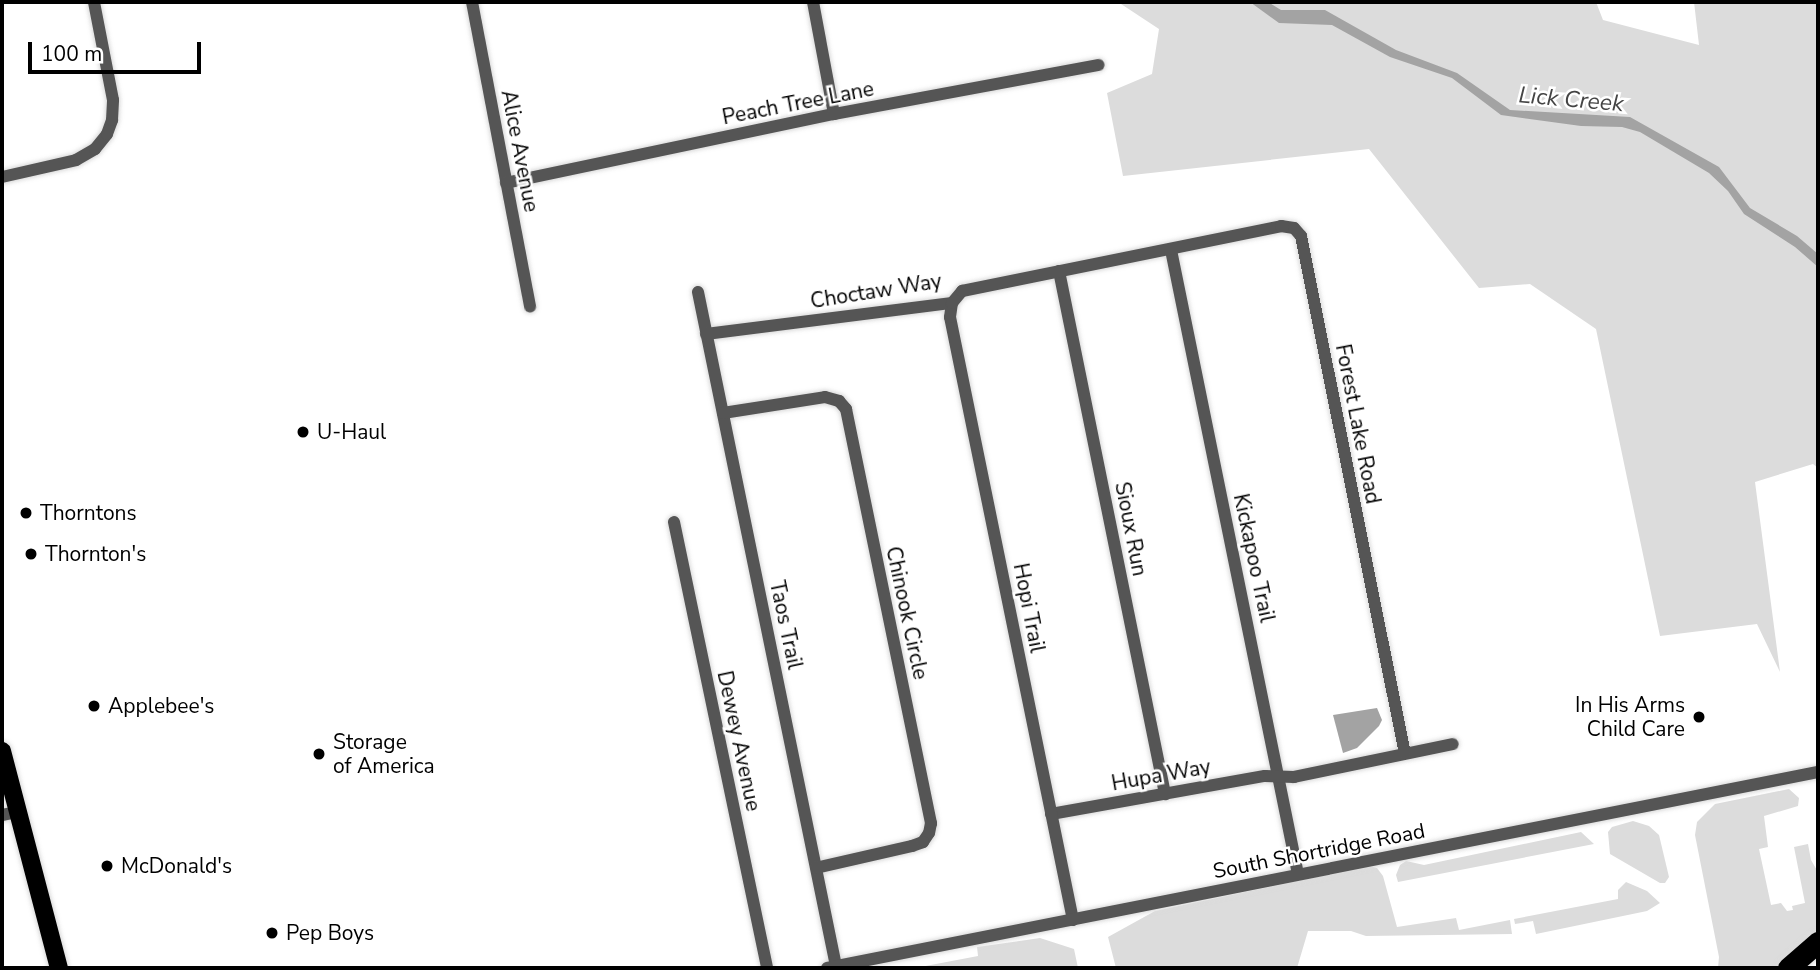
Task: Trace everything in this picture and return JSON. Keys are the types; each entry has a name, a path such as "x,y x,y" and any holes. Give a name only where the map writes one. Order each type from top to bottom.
{"highway":[{"path":"1788,968 1818,942"}],"main road":[{"path":"2,751 10,814 59,968"}],"street":[{"path":"2,177 76,160 95,149 107,134 112,120 113,100 94,2"},
{"name":"Alice Avenue","path":"472,2 530,307"},
{"path":"813,2 834,114"},
{"name":"Peach Tree Lane","path":"506,183 834,114 1099,65"},
{"name":"Forest Lake Road","path":"1171,250 1281,226 1294,228 1301,236 1405,754"},
{"name":"Choctaw Way","path":"706,334 952,303 958,294 967,289 1171,250"},
{"name":"Kickapoo Trail","path":"1171,250 1298,874"},
{"name":"Sioux Run","path":"1059,271 1165,794"},
{"name":"Taos Trail","path":"698,292 816,868 831,967"},
{"name":"Hopi Trail","path":"952,303 950,317 1073,920"},
{"name":"Chinook Circle","path":"723,413 825,397 839,401 846,409 931,823 923,842 816,868"},
{"name":"Dewey Avenue","path":"674,522 767,968"},
{"path":"1278,777 1293,777 1453,744"},
{"name":"South Shortridge Road","path":"831,967 1818,772"},
{"name":"Hupa Way","path":"1051,814 1278,777"}],"shaded area":[{"path":"1118,2 1596,2 1603,20 1699,45 1694,2 1818,2 1818,468 1813,464 1755,482 1780,672 1757,624 1660,636 1596,329 1530,284 1479,288 1369,149 1123,176 1107,93 1152,74 1159,29"},
{"name":"Lick Creek","path":"1250,2 1268,2 1281,10 1325,10 1396,50 1457,73 1510,110 1630,117 1719,167 1750,208 1797,236 1818,254 1818,267 1795,247 1744,214 1728,191 1709,173 1640,132 1622,127 1581,126 1501,115 1452,78 1390,57 1332,25 1279,23"},
{"path":"1377,708 1382,720 1379,726 1357,748 1343,753 1333,715"},
{"path":"1789,789 1799,798 1798,806 1764,816 1768,847 1759,849 1771,905 1781,903 1787,911 1793,910 1792,906 1805,903 1794,847 1808,844 1811,860 1818,872 1818,935 1779,968 1718,968 1719,957 1695,835 1697,822 1715,804"},
{"path":"1633,821 1649,826 1659,835 1669,877 1665,883 1660,883 1610,854 1608,832 1612,827"},
{"path":"1581,832 1594,844 1398,882 1396,875 1400,865 1406,861 1424,865"},
{"path":"1369,866 1377,868 1383,876 1397,927 1456,918 1459,930 1510,920 1512,934 1366,936 1351,931 1308,931 1297,968 1116,968 1108,937 1155,911"},
{"path":"1626,882 1647,891 1660,903 1647,911 1536,934 1533,921 1515,924 1514,919 1618,899 1618,890"},
{"path":"1040,938 1074,949 1078,968 915,968 978,956 977,947"}],"place":[{"name":"U-Haul","path":"303,432"},
{"name":"Thorntons","path":"26,513"},
{"name":"Thornton's","path":"31,554"},
{"name":"Applebee's","path":"94,706"},
{"name":"In His Arms Child Care","path":"1699,717"},
{"name":"Storage of America","path":"319,754"},
{"name":"McDonald's","path":"107,866"},
{"name":"Pep Boys","path":"272,933"}]}
